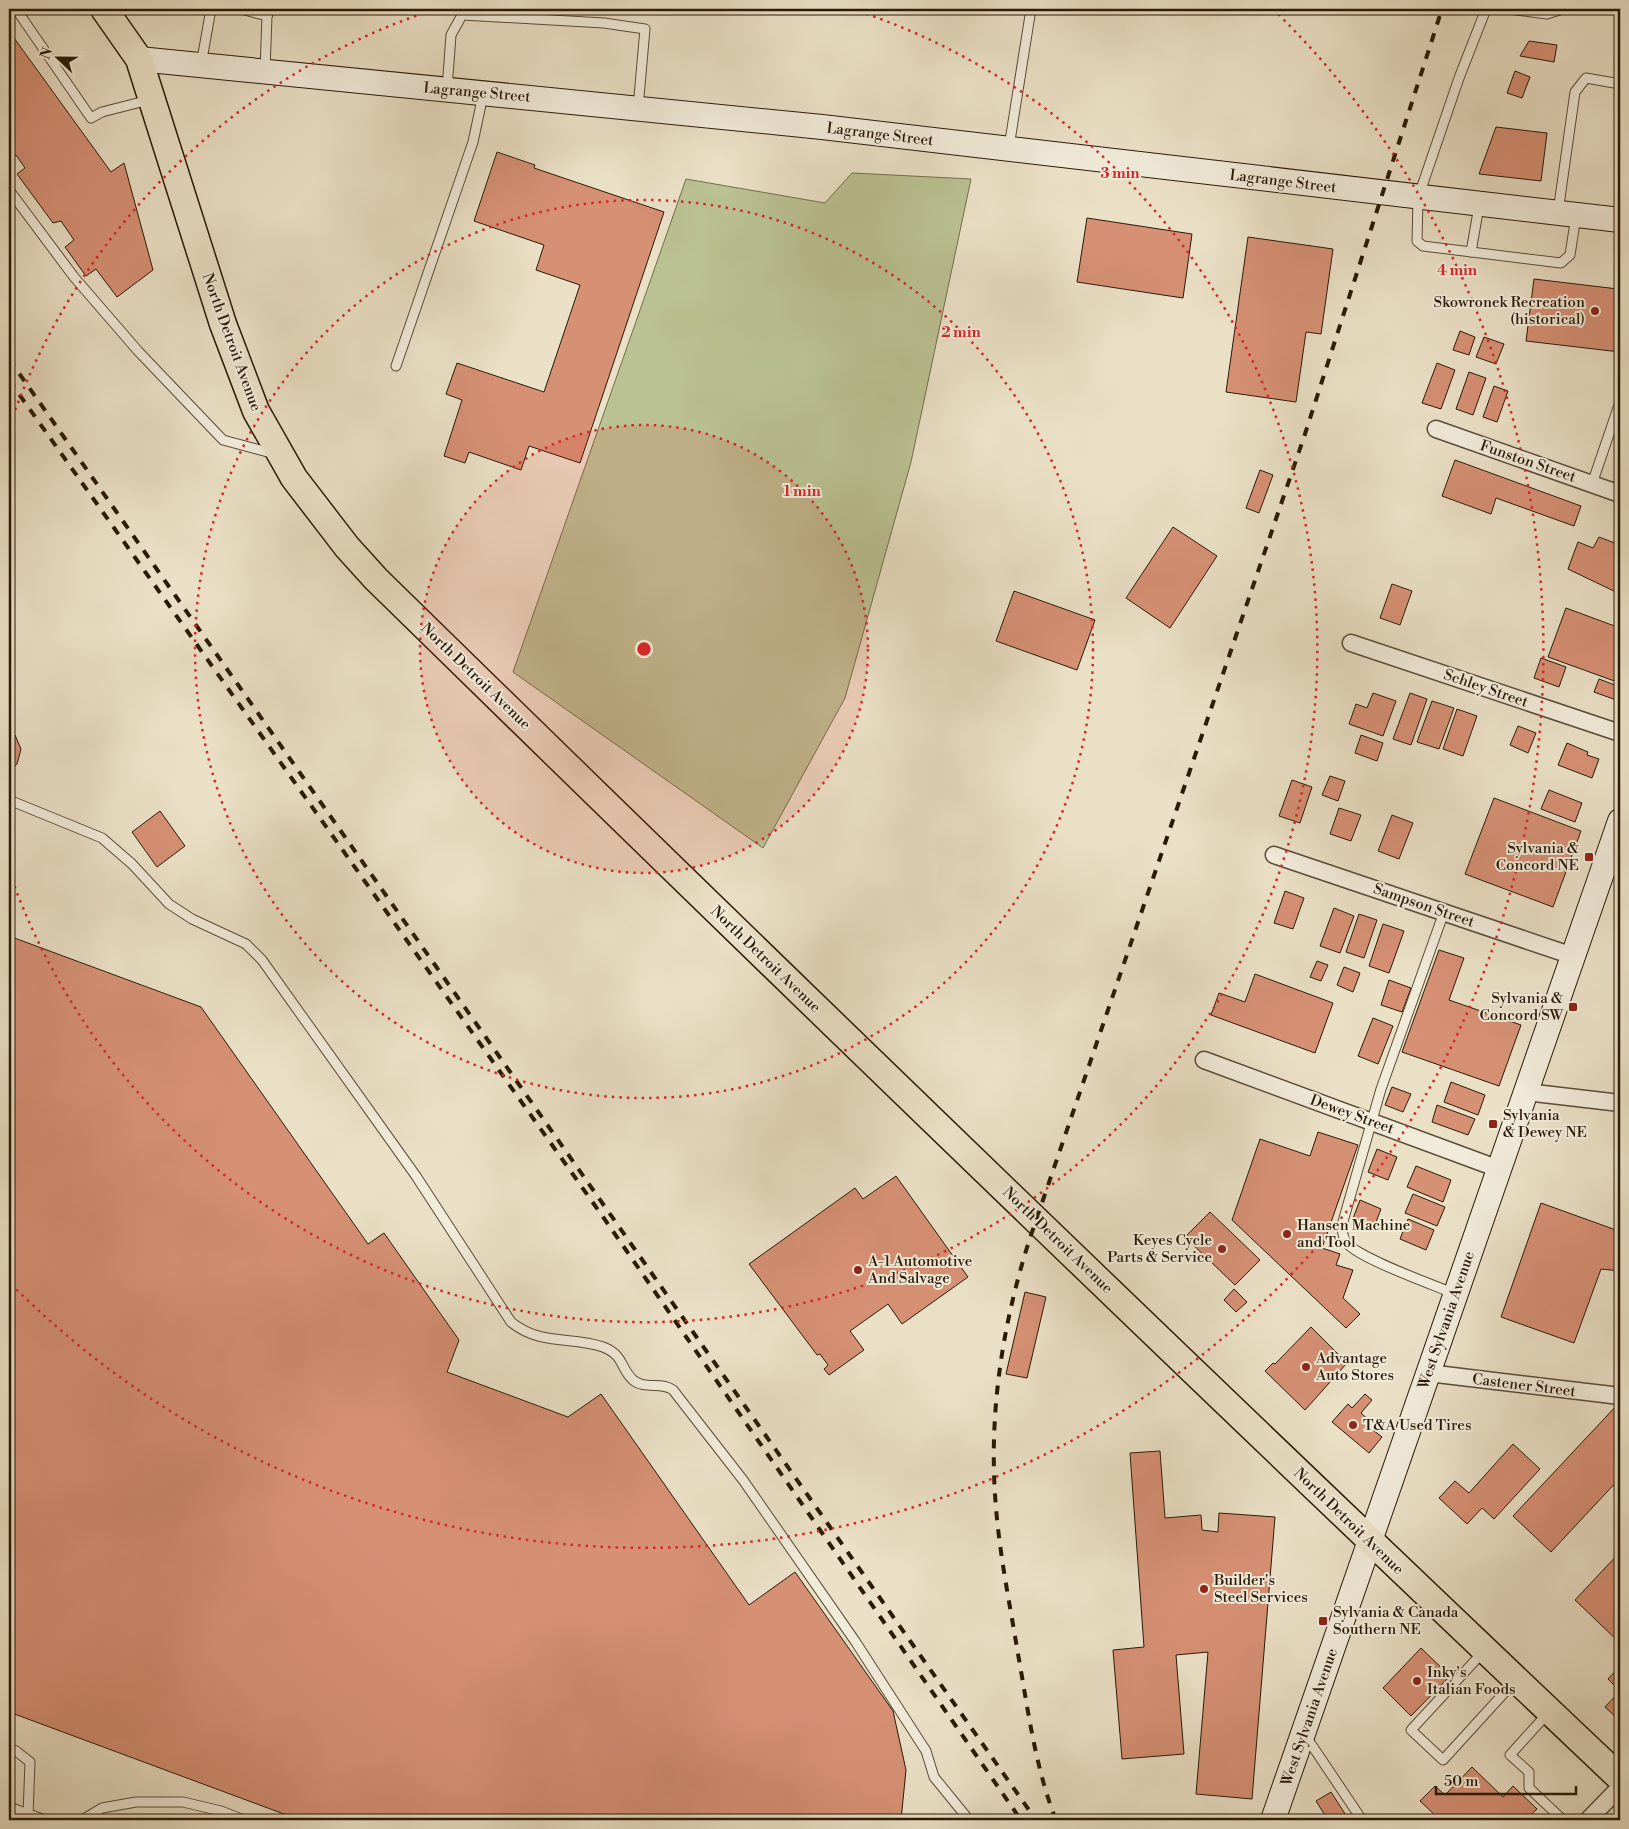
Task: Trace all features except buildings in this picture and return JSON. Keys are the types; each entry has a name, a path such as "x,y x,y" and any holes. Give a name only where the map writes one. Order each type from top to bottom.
{"main road":[{"name":"North Detroit Avenue","path":"111,14 139,59 223,324 256,411 280,456 326,521 376,579 664,861 1620,1778"},
{"name":"Lagrange Street","path":"139,59 638,108 1620,220"},
{"name":"West Sylvania Avenue","path":"1273,1820 1620,821"}],"street":[{"name":"Funston Street","path":"1436,429 1620,494"},
{"name":"Schley Street","path":"1351,643 1620,733"},
{"name":"Sampson Street","path":"1274,855 1573,956"},
{"name":"Dewey Street","path":"1204,1060 1499,1169"},
{"path":"1526,1092 1620,1103"},
{"name":"Castener Street","path":"1428,1373 1620,1396"},
{"path":"1588,1820 1620,1787"}],"lane":[{"path":"16,9 91,118 102,112 152,99"},
{"path":"201,65 212,9"},
{"path":"241,9 269,12 265,72"},
{"path":"1008,150 1031,9"},
{"path":"1486,9 1459,78 1418,198 1417,241 1424,246 1561,262 1570,255 1567,213 1575,92 1586,78 1620,84"},
{"path":"1508,9 1546,14 1563,9"},
{"path":"447,89 452,35 462,15 604,23 645,29 638,108"},
{"path":"396,366 473,142 484,93"},
{"path":"9,190 81,284 138,351 223,440 280,456"},
{"path":"1471,252 1480,203"},
{"path":"1592,484 1620,402"},
{"path":"9,800 102,838 132,864 169,904 192,919 246,944 262,960 416,1176 511,1322 519,1328 543,1339 590,1344 612,1351 620,1359 634,1380 649,1386 666,1386 674,1390 743,1480 855,1641 926,1751 934,1777 969,1820"},
{"path":"1444,912 1380,1089 1372,1122 1348,1198 1342,1225 1342,1235 1347,1244 1355,1250 1456,1294"},
{"path":"1485,1650 1410,1730 1444,1760 1516,1679"},
{"path":"1550,1711 1510,1755 1529,1772 1529,1788 1563,1820"},
{"path":"1303,1733 1362,1820"},
{"path":"9,1748 30,1762 28,1814"},
{"path":"82,1820 102,1808 136,1802 183,1802 221,1811 244,1820"},
{"path":"9,1807 44,1820"}],"green space":[{"path":"852,173 971,179 911,462 845,698 763,848 513,672 686,179 825,203"}],"railway":[{"path":"1056,1820 1033,1738 1000,1545 996,1508 994,1474 996,1405 1005,1337 1012,1304 1030,1238 1304,437 1442,9"},
{"path":"9,359 1036,1820"},
{"path":"9,380 601,1214 1021,1820"}],"place":[{"name":"Skowronek Recreation (historical)","path":"1595,311"},
{"name":"Sylvania & Concord NE","path":"1589,857"},
{"name":"Sylvania & Concord SW","path":"1573,1007"},
{"name":"Sylvania & Dewey NE","path":"1493,1124"},
{"name":"Hansen Machine and Tool","path":"1287,1234"},
{"name":"Keyes Cycle Parts & Service","path":"1222,1249"},
{"name":"A-1 Automotive And Salvage","path":"858,1270"},
{"name":"Advantage Auto Stores","path":"1306,1367"},
{"name":"T&A Used Tires","path":"1353,1425"},
{"name":"Builder's Steel Services","path":"1204,1589"},
{"name":"Sylvania & Canada Southern NE","path":"1323,1621"},
{"name":"Inky's Italian Foods","path":"1417,1681"}]}
